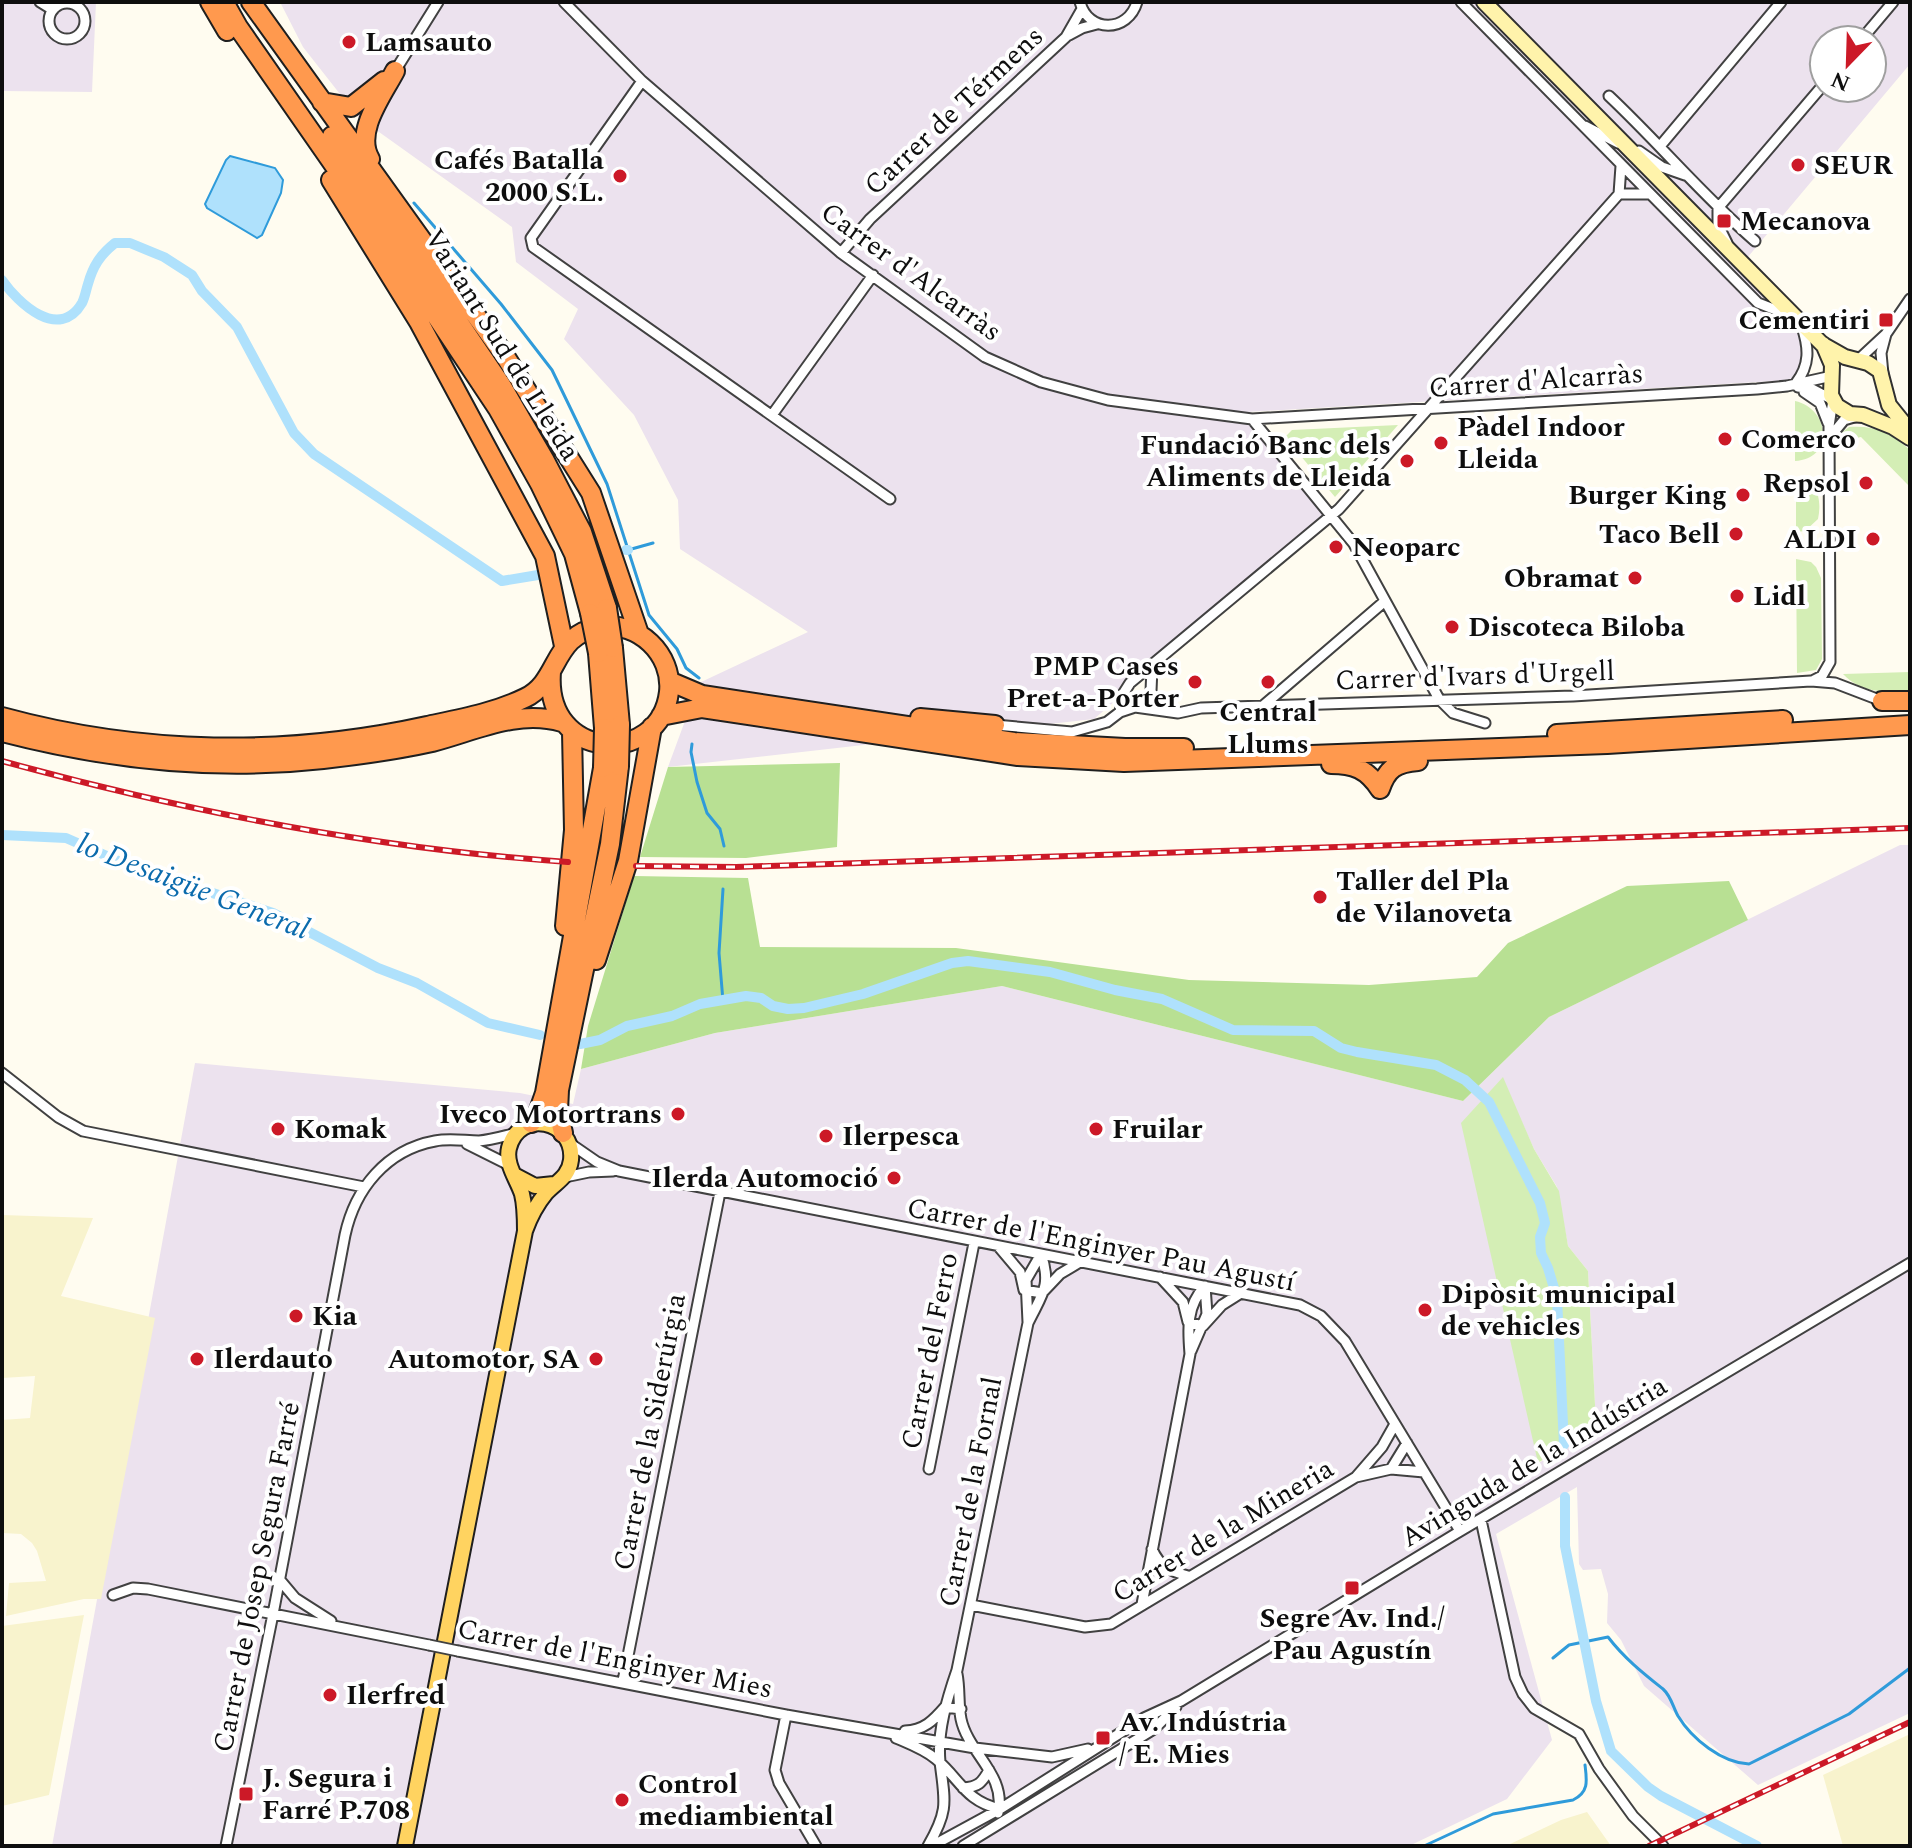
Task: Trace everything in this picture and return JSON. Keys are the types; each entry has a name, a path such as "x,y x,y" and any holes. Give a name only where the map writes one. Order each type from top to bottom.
{"highway":[{"path":"210,2 222,25 294,119"},
{"name":"Variant Sud de Lleida","path":"224,2 498,409 540,484 598,610"},
{"name":"Variant Sud de Lleida","path":"243,2 500,383 582,532 606,651 612,726 611,767"},
{"path":"251,2 505,356 591,493 639,634"},
{"path":"238,27 419,322 545,556 564,646"},
{"path":"322,102 351,107 366,98 395,71"},
{"path":"388,193 365,151 365,134 395,71"},
{"path":"2,717 74,733 154,745 237,748 319,744 395,733 478,715 527,698 540,688 564,646 574,637 600,627 627,629 639,634 660,654 669,681 669,693 656,722 628,861 562,1033"},
{"path":"551,672 553,706 567,727 574,830 558,1102 566,1137"},
{"path":"669,681 702,695 995,725"},
{"path":"1882,701 1910,701"},
{"path":"782,705 1014,742 1125,748 1508,737 1910,713"},
{"path":"2,732 100,753 207,763 260,763 323,760 399,749 517,717 544,717 591,742 613,745 634,740 656,722 702,708 942,745 1076,760 1124,762 1607,744 1910,725"},
{"path":"1277,756 1304,764 1353,766 1369,773 1380,789 1386,774 1401,762 1452,758 1469,749"},
{"path":"562,1033 589,855 611,767"},
{"path":"524,1128 537,1116 545,1093 610,844 611,767"}],"main road":[{"path":"405,1846 525,1231 524,1201 508,1151 524,1128 549,1124 566,1137 571,1157 559,1180 536,1207 525,1231"},
{"path":"512,1170 535,1186 559,1180"}],"street":[{"path":"40,2 53,10"},
{"path":"395,71 438,2"},
{"name":"Carrer d'Alcarràs","path":"564,2 642,81 841,253 985,357 1041,382 1108,400 1252,419 1424,411 1792,385 1832,376"},
{"name":"Carrer de Térmens","path":"841,253 870,219 1066,37 1097,24 1106,26 1123,22 1130,17 1137,2"},
{"path":"1461,2 1758,303 1776,310 1785,309"},
{"path":"1484,2 1822,344 1845,357 1875,366 1885,383 1885,395 1877,409 1844,420 1830,437"},
{"path":"1661,145 1781,2"},
{"path":"1874,24 1893,2"},
{"path":"1081,6 1097,24"},
{"name":"Carrer de Térmens","path":"1066,37 1081,6"},
{"path":"642,81 530,242 890,499"},
{"path":"1609,96 1661,145 1704,195 1755,241"},
{"path":"1732,254 1718,225 1718,208 1808,103"},
{"path":"1578,123 1633,152"},
{"path":"1620,139 1662,167 1686,176"},
{"path":"1120,712 1126,688 1332,515 1619,194 1621,166"},
{"path":"1667,186 1675,179 1686,176"},
{"path":"1619,194 1649,194"},
{"path":"1693,214 1702,204 1704,195"},
{"path":"772,415 873,275"},
{"path":"1832,376 1840,368 1857,360 1886,334 1910,299"},
{"path":"1801,324 1808,352 1804,372 1792,385 1812,395 1820,403 1829,426"},
{"path":"1886,334 1881,353 1889,405 1910,431"},
{"path":"1822,344 1832,365 1833,400 1829,426 1830,662 1850,689"},
{"name":"Carrer d'Alcarràs","path":"1792,385 1812,389 1833,400"},
{"path":"1833,400 1843,411 1893,427 1910,438"},
{"path":"1252,419 1354,544 1439,699 1453,713 1485,723"},
{"path":"1264,705 1385,601"},
{"path":"1811,681 1822,676 1830,662"},
{"path":"1152,667 1151,691 1159,710"},
{"name":"Carrer d'Ivars d'Urgell","path":"995,725 1072,732 1107,722 1120,712 1135,707 1178,713 1201,708 1573,696 1811,681 1835,683 1882,701"},
{"path":"2,1073 58,1117 92,1133 364,1187"},
{"name":"Carrer de Josep Segura Farré","path":"226,1846 348,1222 364,1187 377,1171 403,1153 434,1141 493,1139 524,1128"},
{"name":"Carrer de l'Enginyer Pau Agustí","path":"566,1137 597,1162 619,1171 1300,1305 1321,1316 1345,1341 1460,1531"},
{"path":"453,1140 484,1150 512,1170"},
{"name":"Carrer de l'Enginyer Pau Agustí","path":"559,1180 589,1172 619,1171"},
{"name":"Carrer de la Siderúrgia","path":"623,1681 720,1192"},
{"name":"Carrer del Ferro","path":"929,1469 974,1243"},
{"name":"Carrer de la Fornal","path":"999,1247 1020,1272 1028,1323"},
{"path":"1041,1254 1030,1271 1024,1290 1042,1293"},
{"name":"Carrer de la Fornal","path":"930,1846 945,1807 944,1775 940,1763 945,1707 957,1670 1028,1323 1047,1277 1041,1254"},
{"name":"Carrer de la Fornal","path":"1042,1293 1060,1274 1080,1262"},
{"name":"Avinguda de la Indústria","path":"930,1846 1000,1809 1144,1718 1181,1701 1910,1263"},
{"path":"1160,1277 1183,1302 1190,1354"},
{"path":"1188,1322 1197,1294 1205,1286"},
{"path":"1142,1604 1190,1354 1208,1308 1205,1286"},
{"path":"1203,1326 1222,1305 1241,1293"},
{"path":"1188,1322 1203,1326"},
{"name":"Carrer de la Mineria","path":"1356,1477 1382,1447 1395,1424"},
{"path":"1382,1447 1407,1443"},
{"path":"1391,1469 1407,1443"},
{"name":"Carrer de la Mineria","path":"971,1605 1098,1627 1111,1624 1356,1477 1391,1469 1424,1472"},
{"path":"1481,1520 1515,1677 1523,1694 1541,1714 1579,1734 1599,1769 1633,1816 1663,1846"},
{"path":"1152,1549 1165,1568 1188,1576"},
{"name":"Carrer de l'Enginyer Mies","path":"279,1579 306,1607 341,1627"},
{"name":"Carrer de l'Enginyer Mies","path":"113,1595 133,1588 148,1589 786,1715 975,1748 1052,1757 1096,1747"},
{"name":"Carrer de la Fornal","path":"957,1670 965,1730 998,1789 1000,1809"},
{"name":"Avinguda de la Indústria","path":"963,1846 1154,1729 1181,1701"},
{"path":"881,1732 918,1731 945,1707 961,1709"},
{"path":"786,1715 775,1770 779,1783 816,1846"},
{"name":"Carrer de l'Enginyer Mies","path":"881,1732 921,1748 940,1763 970,1796 984,1805 1021,1810"},
{"path":"963,1788 975,1787 989,1770"},
{"path":"992,1828 1000,1809"}],"shaded area":[{"path":"2,2 96,2 92,92 2,91"},
{"path":"280,2 1910,2 1910,64 1888,90 1888,24 1808,24 1808,104 1876,104 1742,264 1800,332 1802,361 1792,380 1214,414 1252,419 1332,515 1094,719 668,767 699,683 808,632 680,549 678,500 634,415 564,339 578,309 516,262 512,227 358,117 303,47"},
{"path":"1900,845 1910,845 1910,1713 1758,1785 1644,1686 1621,1640 1607,1623 1608,1594 1601,1569 1583,1570 1579,1564 1577,1487 1496,1534 1552,1740 1507,1799 1409,1846 52,1846 195,1063 520,1093 573,1104 581,1069 715,1033 1002,986 1463,1101 1549,1017","holes":["1502,1078 1534,1149 1557,1187 1568,1246 1588,1271 1596,1424 1539,1463"]},
{"path":"2,1215 93,1218 61,1296 155,1318 101,1599 84,1599 6,1616 9,1583 46,1581 32,1543 21,1534 2,1533 2,1420 30,1418 35,1376 2,1378"},
{"path":"84,1615 49,1795 2,1806 2,1626"},
{"path":"1910,1734 1910,1846 1843,1846 1823,1775"},
{"path":"1587,1812 1611,1846 1506,1846 1561,1820"}],"green space":[{"path":"1795,401 1815,413 1823,432 1817,451 1808,458 1795,461"},
{"path":"1398,425 1335,497 1285,437 1292,430"},
{"path":"1849,427 1882,431 1910,450 1910,487 1861,437 1837,442 1840,434"},
{"path":"1796,478 1814,487 1819,505 1818,519 1805,531 1796,532"},
{"path":"1796,559 1811,562 1821,578 1822,659 1816,670 1797,673"},
{"path":"1910,672 1910,693 1866,688 1843,674"},
{"path":"840,763 837,847 746,858 640,857 668,767"},
{"path":"634,876 748,878 760,947 956,948 1189,980 1369,985 1477,977 1508,943 1627,886 1729,881 1748,920 1549,1017 1463,1101 1002,986 715,1033 581,1069 588,1026"},
{"path":"1503,1077 1534,1149 1559,1191 1568,1246 1588,1271 1596,1424 1538,1463 1461,1123"}],"water":[{"path":"230,156 275,168 283,180 281,193 262,235 257,238 205,204"}],"waterway":[{"path":"414,203 501,304 552,370 607,484 649,615 677,649 686,668 699,678"},
{"path":"2,280 28,308 51,319 62,319 73,314 82,303 95,266 115,243 130,243 164,257 192,275 202,291 237,327 294,433 314,454 502,581 538,575"},
{"path":"628,550 653,543"},
{"path":"692,744 697,782 707,813 720,829 724,846"},
{"name":"lo Desaigüe General","path":"2,835 66,838 125,864 273,913 378,968 417,983 488,1023 540,1035"},
{"path":"723,889 719,953 723,1001"},
{"path":"580,1044 600,1040 627,1026 672,1016 700,1004 746,996 761,998 773,1006 804,1008 863,994 952,963 968,961 1050,972 1162,999 1233,1030 1314,1031 1341,1048 1436,1065 1465,1080 1489,1102 1540,1203 1545,1223 1540,1237 1541,1253 1557,1298 1564,1445"},
{"path":"1565,1497 1565,1546 1596,1701 1611,1751 1661,1796 1757,1846"},
{"path":"1553,1658 1569,1645 1608,1637 1666,1692 1678,1716 1699,1741 1728,1759 1749,1764 1849,1714 1910,1668"},
{"path":"1424,1846 1493,1814 1573,1800 1584,1790 1585,1765"}],"railway":[{"path":"2,761 211,812 354,838 568,862"},
{"path":"636,866 736,867 1910,828"},
{"path":"1649,1846 1910,1722"}],"place":[{"name":"Lamsauto","path":"349,42"},
{"name":"SEUR","path":"1798,165"},
{"name":"Cafés Batalla 2000 S.L.","path":"620,176"},
{"name":"Mecanova","path":"1724,221"},
{"name":"Cementiri","path":"1886,320"},
{"name":"Comerco","path":"1725,439"},
{"name":"Pàdel Indoor Lleida","path":"1441,443"},
{"name":"Fundació Banc dels Aliments de Lleida","path":"1407,461"},
{"name":"Repsol","path":"1866,483"},
{"name":"Burger King","path":"1743,495"},
{"name":"Taco Bell","path":"1736,534"},
{"name":"ALDI","path":"1873,539"},
{"name":"Neoparc","path":"1336,547"},
{"name":"Obramat","path":"1635,578"},
{"name":"Lidl","path":"1737,596"},
{"name":"Discoteca Biloba","path":"1452,627"},
{"name":"PMP Cases Pret-a-Porter","path":"1195,682"},
{"name":"Central Llums","path":"1268,682"},
{"name":"Taller del Pla de Vilanoveta","path":"1320,897"},
{"name":"Iveco Motortrans","path":"678,1114"},
{"name":"Komak","path":"278,1129"},
{"name":"Fruilar","path":"1096,1129"},
{"name":"Ilerpesca","path":"826,1136"},
{"name":"Ilerda Automoció","path":"894,1178"},
{"name":"Dipòsit municipal de vehicles","path":"1425,1310"},
{"name":"Kia","path":"296,1316"},
{"name":"Ilerdauto","path":"197,1359"},
{"name":"Automotor, SA","path":"596,1359"},
{"name":"Segre Av. Ind./ Pau Agustín","path":"1352,1588"},
{"name":"Ilerfred","path":"330,1695"},
{"name":"Av. Indústria / E. Mies","path":"1103,1738"},
{"name":"J. Segura i Farré P.708","path":"246,1794"},
{"name":"Control mediambiental","path":"622,1800"}]}
